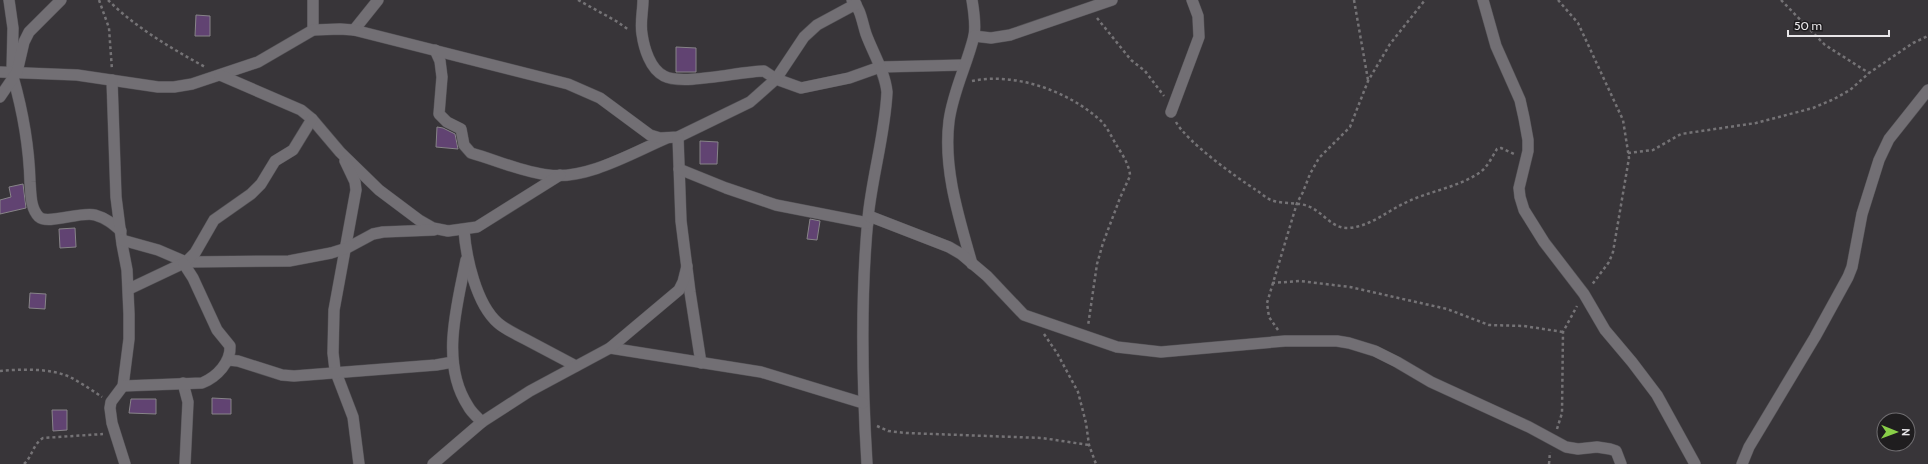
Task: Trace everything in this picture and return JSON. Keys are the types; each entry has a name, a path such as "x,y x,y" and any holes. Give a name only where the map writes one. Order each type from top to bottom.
{"street":[{"path":"9,0 13,28 14,74 29,148 31,198 36,214 44,219 94,214 110,221 121,236 158,250 185,263 289,261 330,253 346,248 373,234 383,232 440,229"},
{"path":"0,97 14,74 24,42 29,32 61,0"},
{"path":"313,0 313,30"},
{"path":"354,30 378,0"},
{"path":"643,0 641,24 644,48 656,70 667,78 685,79 764,71 776,79 801,88 806,88 850,78 880,67 964,65"},
{"path":"972,0 975,24 974,36 958,83 949,120 949,156 956,207 972,264"},
{"path":"974,36 991,38 1010,35 1112,0"},
{"path":"1171,112 1199,37 1198,16 1192,0"},
{"path":"1483,0 1496,46 1520,100 1524,118 1528,140 1527,160 1519,188 1524,210 1544,242 1584,294 1605,330 1657,395 1695,464"},
{"path":"435,50 440,61 442,77 439,114 447,122 461,129 466,148 472,153 538,173 560,175 591,170 673,137 750,102 776,79 804,37 818,25 854,2 886,80 887,98 868,220 862,320 863,403 867,464"},
{"path":"0,72 14,74 64,73 158,87 174,87 220,75 267,58 313,30 340,28 354,30 516,70 580,88 600,98 650,134 660,138 673,137"},
{"path":"220,75 301,110 312,119 340,152 392,201 433,228 448,231 477,227 560,175"},
{"path":"112,80 115,175 121,236 129,289 129,339 123,386 111,402 110,415 125,464"},
{"path":"1742,464 1749,447 1815,337 1848,277 1852,267 1862,214 1879,160 1889,139 1928,90"},
{"path":"129,289 185,263 195,253 214,220 251,194 262,184 275,161 293,150 312,119"},
{"path":"673,137 679,169 681,221 701,362"},
{"path":"340,152 356,186 334,310 334,352 337,374 353,417 359,464"},
{"path":"679,169 726,188 776,205 868,220 949,247 987,276 1024,315 1117,347 1161,352 1285,341 1338,341 1375,351 1431,382 1566,447 1578,449 1597,447 1610,448 1616,451 1621,464"},
{"path":"464,230 467,257 484,304 498,323 576,366"},
{"path":"467,257 458,299 453,362 459,388 468,407 482,422"},
{"path":"123,386 184,383 198,384 206,382 228,360 230,346 217,330 185,263"},
{"path":"433,464 482,422 530,391 610,348 679,290 683,282 687,266"},
{"path":"610,348 701,362 776,376 863,403"},
{"path":"228,360 238,361 282,375 294,376 337,374 453,362"},
{"path":"184,383 188,402 185,464"}],"path":[{"path":"99,0 109,28 112,80"},
{"path":"108,0 118,10 152,35 220,75"},
{"path":"578,0 624,26 644,48"},
{"path":"1354,0 1368,81"},
{"path":"1285,341 1269,317 1267,310 1272,283 1297,203 1319,158 1350,127 1368,81 1390,44 1425,0"},
{"path":"1552,439 1559,426 1562,413 1563,332 1584,294 1604,270 1613,252 1626,183 1628,153 1623,120 1578,24 1558,0"},
{"path":"1781,0 1825,45 1869,73"},
{"path":"1088,8 1131,60 1145,71 1162,91 1180,129 1187,136 1248,186 1271,200 1297,203 1311,207 1321,214 1326,220 1348,228 1375,220 1409,201 1471,178 1484,169 1497,149 1501,148 1527,160"},
{"path":"1628,153 1653,150 1681,134 1756,123 1813,108 1850,90 1869,73 1913,43 1928,36"},
{"path":"958,83 990,78 1040,86 1075,102 1101,121 1123,155 1130,176 1120,198 1097,264 1086,337"},
{"path":"1272,283 1300,281 1350,286 1447,309 1479,323 1489,325 1524,326 1563,332"},
{"path":"1032,318 1057,353 1078,392 1086,424 1089,445 1096,464"},
{"path":"0,371 39,370 58,373 70,377 111,402"},
{"path":"864,420 888,431 952,436 1042,438 1089,445"},
{"path":"24,464 29,458 36,442 43,438 115,432"}],"building":[{"path":"196,15 210,16 210,36 195,36"},
{"path":"676,47 696,48 696,72 676,72"},
{"path":"437,127 443,128 455,134 458,149 436,147"},
{"path":"700,141 718,142 717,164 700,164"},
{"path":"23,184 26,208 0,214 0,200 11,197 9,187"},
{"path":"810,219 820,221 817,240 807,239"},
{"path":"75,228 76,247 60,248 59,229"},
{"path":"30,293 46,294 45,309 29,308"},
{"path":"212,398 231,399 231,414 212,414"},
{"path":"131,399 156,399 156,414 129,413"},
{"path":"52,410 67,410 67,430 53,431"}]}
